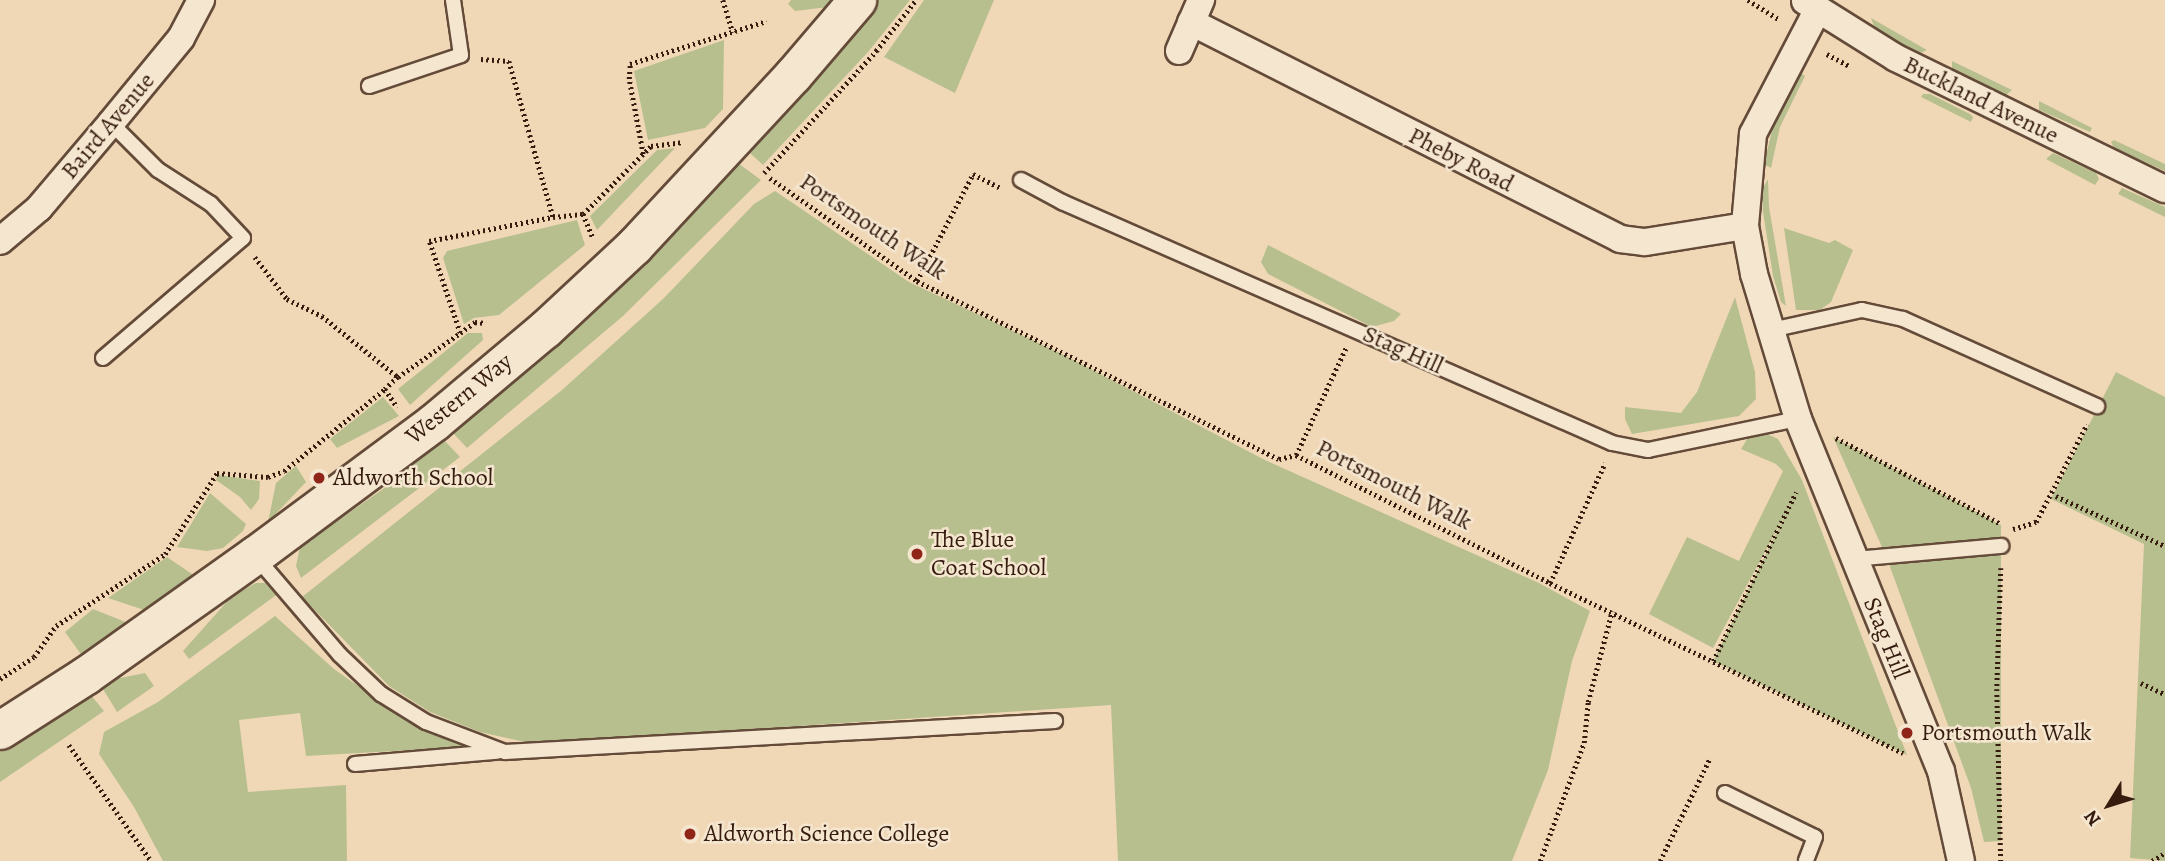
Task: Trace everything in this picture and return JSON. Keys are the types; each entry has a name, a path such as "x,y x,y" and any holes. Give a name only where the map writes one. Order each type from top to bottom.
{"street":[{"name":"Baird Avenue","path":"0,241 39,208 111,123 181,38 201,0"},
{"name":"Western Way","path":"0,730 76,682 255,555 434,422 565,310 634,246 793,75 858,0"},
{"name":"Stag Hill","path":"1820,10 1804,35 1753,134 1745,226 1755,274 1798,419 1941,771 1961,861"},
{"name":"Buckland Avenue","path":"1820,10 1896,58 2165,189"},
{"name":"Pheby Road","path":"1179,51 1196,11 1620,239 1644,242 1745,226"}],"lane":[{"path":"369,86 461,55 453,0"},
{"path":"103,358 243,238 211,204 158,170 111,123"},
{"name":"Stag Hill","path":"1021,180 1062,202 1612,443 1648,450 1798,419"},
{"path":"1771,330 1862,310 1903,319 2097,406"},
{"path":"1854,559 2001,546"},
{"path":"255,555 340,655 382,694 426,722 505,752"},
{"path":"355,764 505,752 1055,721"},
{"path":"1725,793 1815,837 1807,861"}],"path":[{"path":"723,0 733,32"},
{"path":"764,173 876,51 916,0"},
{"path":"1748,0 1804,35"},
{"path":"1817,61 1820,10"},
{"path":"643,154 629,79 630,64 766,21"},
{"path":"461,55 509,61 553,217"},
{"path":"460,333 429,241 553,217 583,214 651,146 690,141"},
{"path":"917,281 973,174 1013,195 1021,180"},
{"name":"Portsmouth Walk","path":"770,178 917,281 1279,459 1296,455 1550,583 1941,771"},
{"path":"583,214 594,242"},
{"path":"243,238 267,276 287,299 322,316 398,377"},
{"path":"0,679 34,657 56,626 165,554 217,473 268,477 284,471 398,377 475,322 486,323"},
{"path":"1296,455 1349,342 1358,330"},
{"path":"385,389 400,410"},
{"path":"1798,419 2011,530 2036,522 2097,406"},
{"path":"1550,583 1612,443"},
{"path":"1713,661 1814,456"},
{"path":"2056,496 2165,546"},
{"path":"2001,525 1997,689 2001,861"},
{"path":"1540,861 1584,743 1588,702 1612,611"},
{"path":"2141,683 2165,694"},
{"path":"69,745 151,861"},
{"path":"1660,861 1710,758"},
{"path":"2152,861 2165,853"}],"green space":[{"path":"791,0 833,0 829,7 795,11 788,4"},
{"path":"874,0 910,0 868,52 763,165 750,153"},
{"path":"924,0 994,0 955,93 884,57"},
{"path":"1871,18 1927,50 1918,54 1897,42 1874,26"},
{"path":"724,40 723,109 705,128 648,140 634,71"},
{"path":"1952,61 2012,90 2005,96 1952,69"},
{"path":"1801,73 1805,76 1780,127 1771,168 1764,164 1775,118"},
{"path":"1923,94 1930,94 1970,114 1973,117 1971,122 1921,97"},
{"path":"2039,101 2092,128 2090,132 2039,110"},
{"path":"2114,140 2165,164 2165,171 2114,148 2111,142"},
{"path":"675,148 597,230 590,216 657,150"},
{"path":"2053,153 2096,173 2099,179 2095,185 2046,159"},
{"path":"738,163 761,180 623,316 467,448 453,433 629,277"},
{"path":"1768,179 1769,207 1786,306 1781,302 1773,276 1763,212 1762,190"},
{"path":"2122,188 2165,207 2165,217 2118,194"},
{"name":"The Blue Coat School","path":"775,191 909,282 1062,354 1265,460 1539,583 1590,611 1572,661 1548,770 1512,861 1118,861 1111,705 534,744 480,732 430,712 389,686 302,597 562,390 663,299 754,204"},
{"path":"577,220 585,245 499,315 474,318 464,324 443,258 447,251"},
{"path":"1784,228 1829,243 1835,240 1853,250 1831,302 1820,310 1796,310"},
{"path":"1268,245 1401,314 1394,321 1372,327 1268,274 1261,262"},
{"path":"1735,297 1755,372 1756,399 1739,416 1632,434 1625,419 1625,407 1681,413 1697,392"},
{"path":"468,333 482,333 483,340 410,405 398,389"},
{"path":"2116,372 2165,397 2165,861 2130,858 2144,544 2051,499"},
{"path":"383,397 399,416 337,448 330,439"},
{"path":"1754,428 1778,439 1802,480 1907,755 1713,661 1787,511 1713,648 1649,614 1687,537 1739,561 1783,471 1776,464 1741,449"},
{"path":"1833,437 2001,525 2001,841 1984,842 1971,788 1886,556"},
{"path":"443,439 460,457 301,578 296,566 300,547 383,489"},
{"path":"296,466 306,482 268,522 276,483"},
{"path":"218,475 260,481 259,499 251,510 240,497 216,480"},
{"path":"210,493 246,524 243,531 223,548 207,551 177,547"},
{"path":"167,557 192,574 195,581 147,611 108,598"},
{"path":"256,583 270,583 279,593 189,659 183,651 232,596"},
{"path":"93,609 128,623 87,654 80,653 65,632"},
{"path":"275,616 334,669 378,700 418,726 466,747 306,756 300,713 239,720 248,792 346,785 347,861 163,861 134,807 99,754 104,732 158,702"},
{"path":"145,673 154,686 117,712 103,689 115,679"},
{"path":"90,694 104,711 0,782 0,749"}],"place":[{"name":"Aldworth School","path":"319,478"},
{"name":"The Blue Coat School","path":"917,554"},
{"name":"Portsmouth Walk","path":"1907,733"},
{"name":"Aldworth Science College","path":"690,834"}]}
